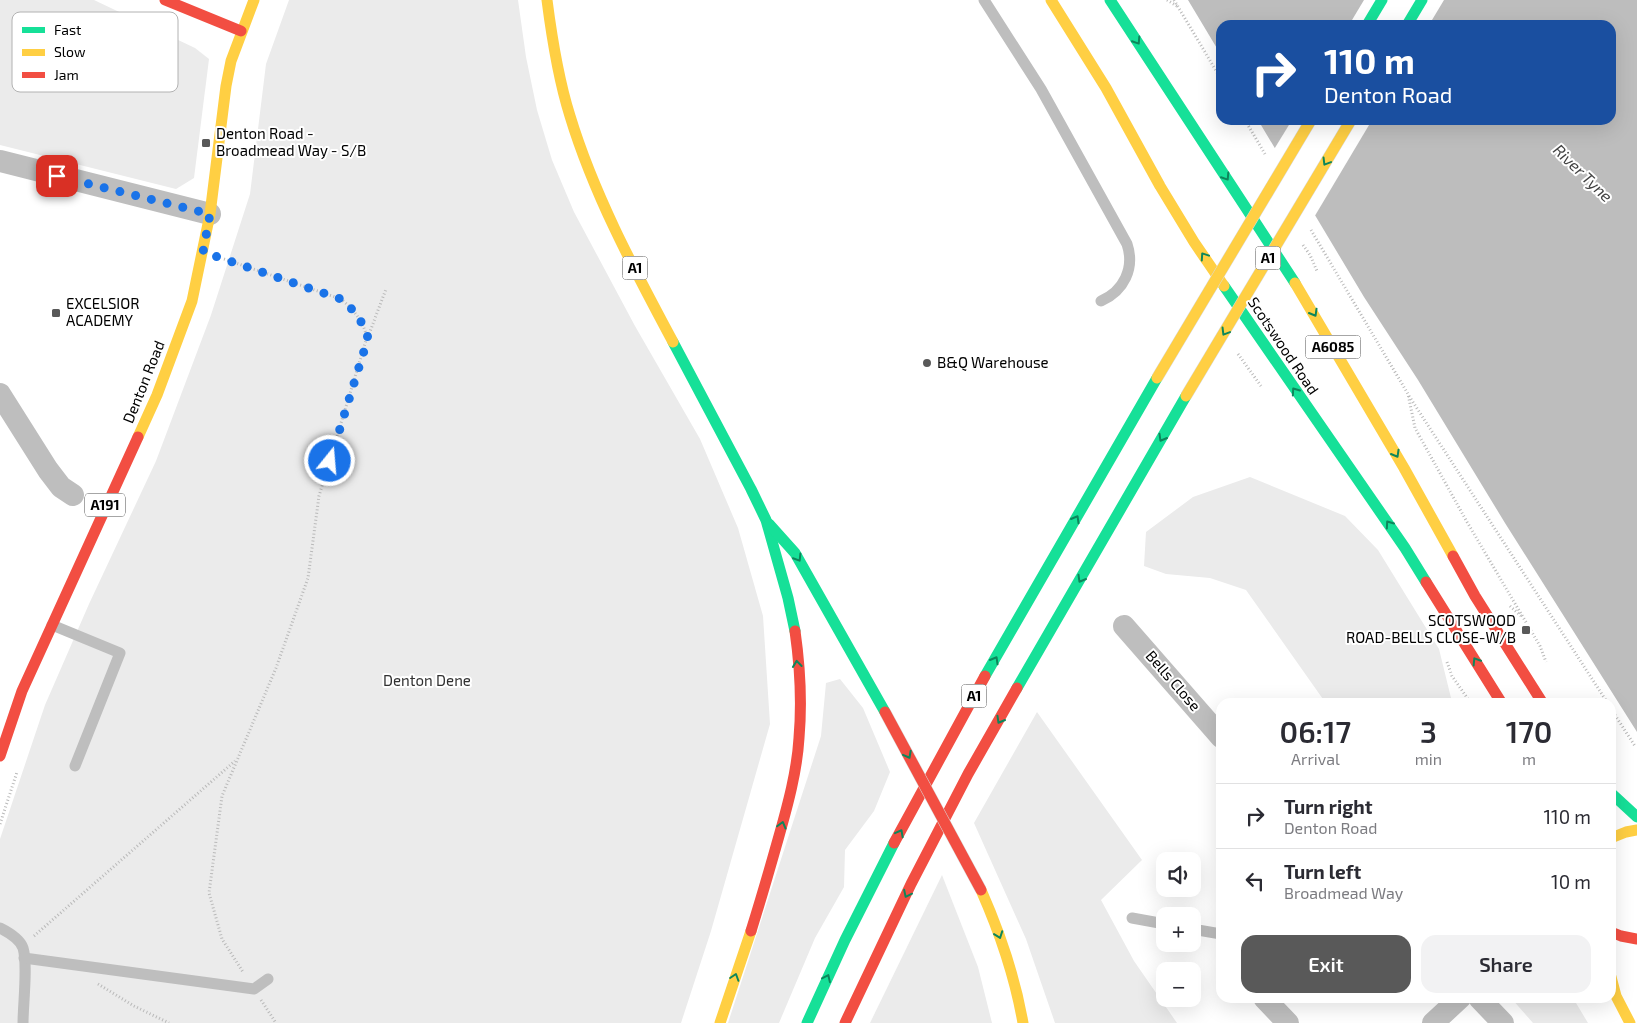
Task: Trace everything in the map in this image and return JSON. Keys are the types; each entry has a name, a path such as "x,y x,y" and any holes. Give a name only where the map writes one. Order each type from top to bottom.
{"main road":[{"path":"165,0 241,31"},
{"name":"Denton Road","path":"0,756 22,691 157,395 192,301 210,214 226,86 231,61 254,0"},
{"name":"A1","path":"548,0 549,25 557,71 574,131 596,187 623,246 706,401 766,520 788,599 800,687 799,739 792,787 770,872 720,1023"},
{"name":"Scotswood Road","path":"1051,0 1106,88 1160,186 1194,242 1281,371 1405,548 1499,698"},
{"name":"A6085","path":"1110,0 1308,302 1475,596 1539,698"},
{"path":"1370,20 1382,0"},
{"path":"1410,20 1422,0"},
{"name":"A1","path":"807,1023 882,866 941,755 1157,378 1308,125"},
{"name":"A1","path":"845,1023 911,884 968,774 1186,396 1348,125"},
{"name":"A1","path":"766,520 795,553 885,712 981,890 1016,984 1023,1023"},
{"path":"1616,798 1637,817"},
{"path":"1616,836 1637,830"},
{"path":"1616,934 1637,939"},
{"path":"1616,996 1630,1023"}],"street":[{"path":"0,161 210,214"},
{"path":"0,394 48,470 61,487 73,495"},
{"name":"Bells Close","path":"1124,626 1216,731"},
{"path":"1269,1003 1288,1023"},
{"path":"1433,1023 1455,1003"},
{"path":"1484,1003 1504,1023"}],"lane":[{"path":"984,0 1040,89 1131,254 1128,274 1121,288 1111,297 1100,302"},
{"path":"52,625 120,653 75,766"},
{"path":"1132,918 1156,922"},
{"path":"0,928 10,934 24,952 22,1023"},
{"path":"1201,931 1216,933"},
{"path":"24,952 254,989 268,979"}],"path":[{"path":"1167,0 1178,7"},
{"path":"1174,0 1216,71"},
{"path":"1249,125 1270,162"},
{"path":"1310,229 1408,394 1604,698"},
{"path":"203,252 341,299 354,310 368,338"},
{"path":"276,1023 222,939 209,893 222,796 276,668 308,578 319,496 368,338 386,289"},
{"path":"1408,394 1415,428 1466,522 1521,616"},
{"path":"1616,717 1635,746"},
{"path":"24,952 237,760"}],"green space":[{"path":"0,0 94,0 119,12 12,12 12,92 178,92 178,40 195,48 209,59 194,178 176,189 0,145"},
{"name":"Denton Dene","path":"289,0 518,0 526,57 537,110 552,160 574,212 635,326 700,439 738,528 763,616 770,724 711,931 681,1023 0,1023 0,839 45,705 89,604 156,461 211,315 250,194 266,64"},
{"path":"1250,477 1345,516 1378,550 1439,649 1451,698 1322,698 1246,590 1210,578 1166,574 1144,566 1146,532 1193,497"},
{"path":"840,679 863,708 890,772 874,811 845,850 844,887 815,938 779,1023 728,1023 821,736 826,683"},
{"path":"1037,712 1142,860 1101,900 1134,961 1156,993 1156,1007 1166,1007 1177,1023 1055,1023 1026,939 974,823"},
{"path":"942,875 978,967 992,1023 870,1023"},
{"path":"1515,1003 1576,1003 1588,1023 1533,1023"}],"water":[{"name":"River Tyne","path":"1188,0 1637,0 1637,732 1505,523 1418,380 1364,297 1261,125 1616,125 1616,20 1216,20 1216,47"}],"pier":[{"path":"1364,0 1444,0 1432,20 1352,20"},
{"path":"1289,125 1369,125 1313,219 1273,151"}],"traffic: fast":[{"path":"1110,0 1295,283"},
{"path":"1370,20 1382,0"},
{"path":"1410,20 1422,0"},
{"path":"1224,286 1405,548 1426,582"},
{"path":"673,342 766,520 788,598 795,631"},
{"path":"985,676 1157,378"},
{"path":"1017,688 1186,396"},
{"path":"769,524 795,553 885,712"},
{"path":"1616,798 1637,817"},
{"path":"807,1023 845,940 894,843"}],"traffic: slow":[{"path":"138,437 157,395 192,301 210,214 226,86 231,61 254,0"},
{"path":"547,0 559,73 580,145 616,231 673,342"},
{"path":"1051,0 1106,88 1160,186 1194,242 1224,286"},
{"path":"1157,378 1308,125"},
{"path":"1186,396 1348,125"},
{"path":"1295,283 1404,468 1453,556"},
{"path":"1616,836 1637,830"},
{"path":"981,890 1006,955 1023,1023"},
{"path":"720,1023 751,931"},
{"path":"1616,996 1630,1023"}],"traffic: jam":[{"path":"165,0 241,31"},
{"path":"0,756 22,691 138,437"},
{"path":"1453,556 1475,596 1539,698"},
{"path":"1426,582 1498,698"},
{"path":"751,931 786,812 798,750 800,698 795,631"},
{"path":"894,843 985,676"},
{"path":"845,1023 911,884 968,774 1017,688"},
{"path":"885,712 981,890"},
{"path":"1616,934 1637,939"}],"place":[{"name":"Denton Road - Broadmead Way - S/B","path":"206,143"},
{"name":"EXCELSIOR ACADEMY","path":"56,313"},
{"name":"B&Q Warehouse","path":"927,363"},
{"name":"SCOTSWOOD ROAD-BELLS CLOSE-W/B","path":"1526,630"}],"route":[{"path":"57,176 210,214 203,252 341,299 354,310 368,338 330,461"}]}
